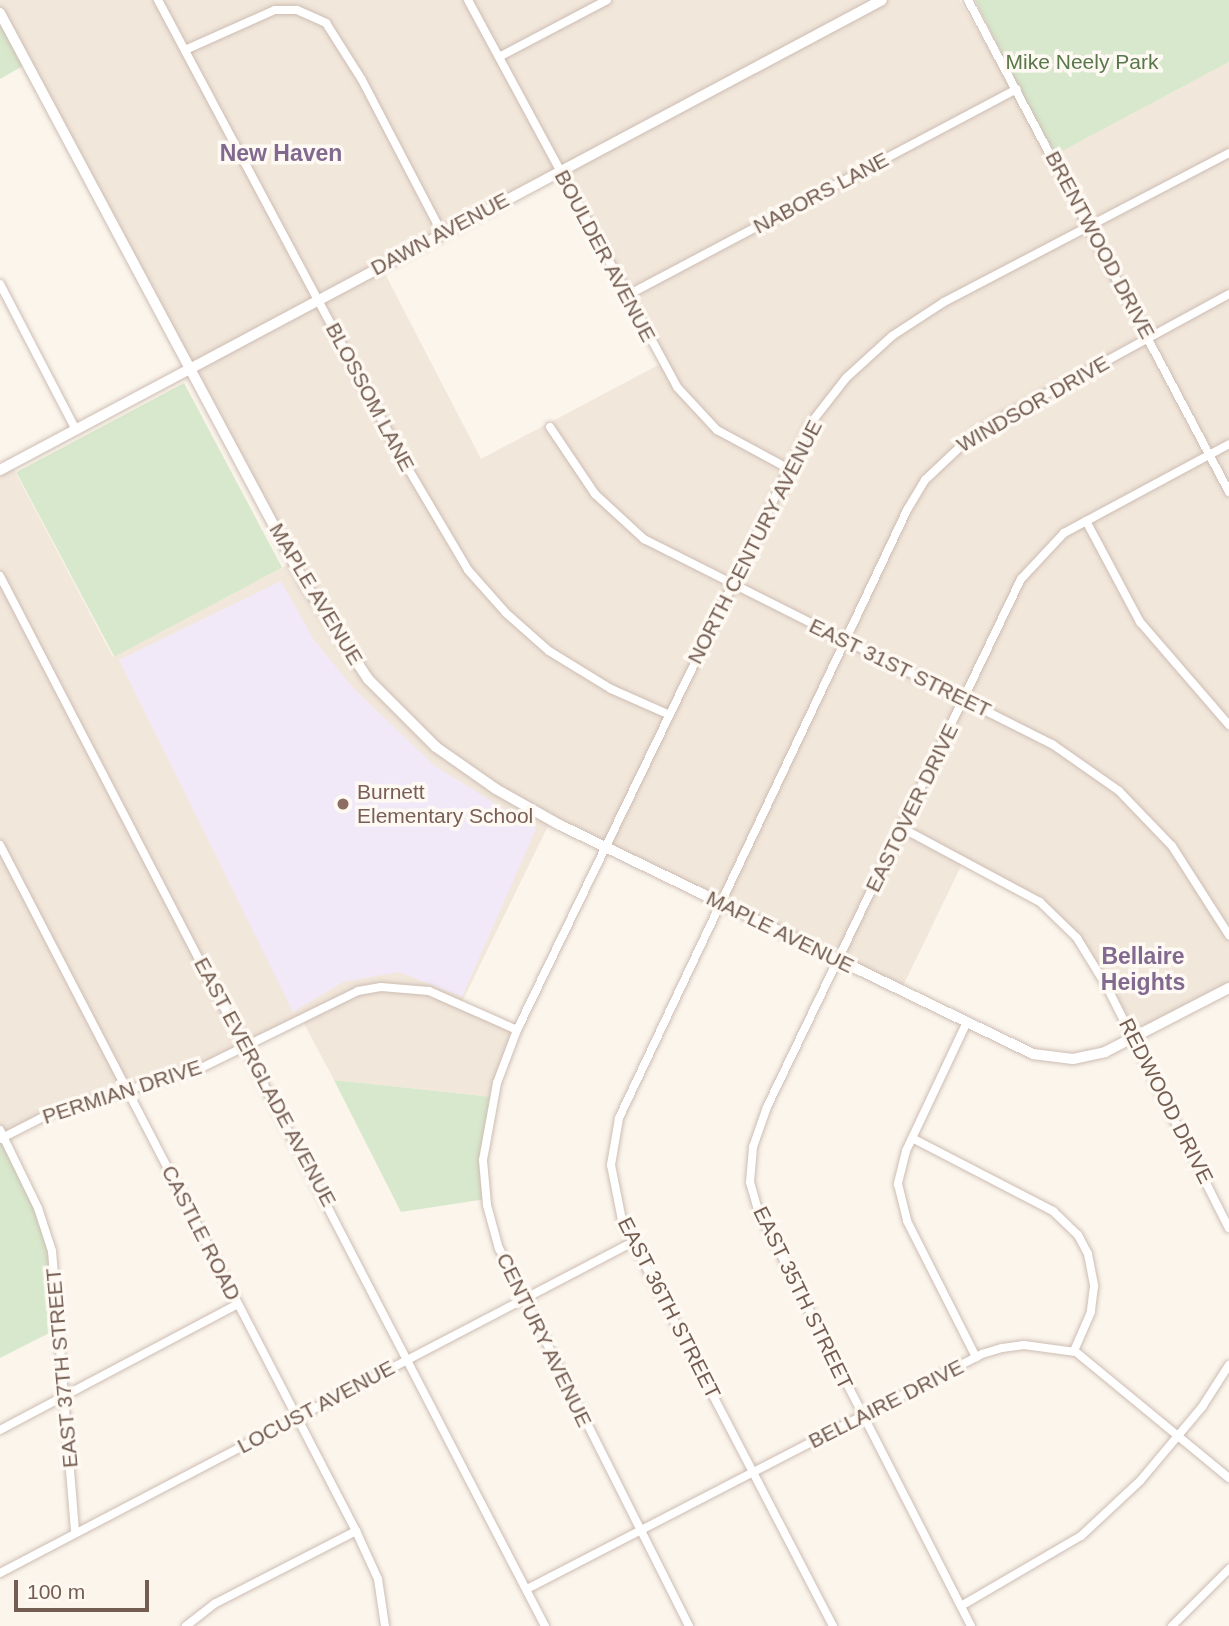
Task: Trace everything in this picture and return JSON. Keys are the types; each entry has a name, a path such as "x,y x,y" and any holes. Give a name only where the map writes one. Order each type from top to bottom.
{"street":[{"name":"BLOSSOM LANE","path":"158,0 437,522 487,593 527,633 573,667 670,715"},
{"name":"BOULDER AVENUE","path":"468,0 677,387 703,418 753,453 789,469"},
{"path":"499,58 607,0"},
{"name":"DAWN AVENUE","path":"0,470 882,0"},
{"name":"BRENTWOOD DRIVE","path":"968,0 1229,492"},
{"path":"185,50 275,10 297,10 326,23 358,71 442,233"},
{"name":"MAPLE AVENUE","path":"0,13 189,370 327,620 390,704 462,767 524,806 1021,1050 1058,1059 1096,1055 1134,1039 1229,988"},
{"name":"NABORS LANE","path":"626,296 1017,89"},
{"name":"NORTH CENTURY AVENUE","path":"606,847 789,469 818,414 846,378 892,336 944,302 1229,153"},
{"path":"0,284 76,430"},
{"name":"WINDSOR DRIVE","path":"721,902 907,510 948,454 976,432 1229,294"},
{"name":"EAST 31ST STREET","path":"550,427 587,484 626,526 732,587 1052,744 1119,791 1172,846 1229,935"},
{"name":"EASTOVER DRIVE","path":"839,960 1021,579 1048,547 1086,521 1229,444"},
{"path":"1086,521 1139,622 1229,725"},
{"name":"EAST EVERGLADE AVENUE","path":"0,576 529,1588 545,1626"},
{"name":"REDWOOD DRIVE","path":"902,828 1002,879 1059,918 1096,967 1229,1228"},
{"name":"CASTLE ROAD","path":"0,845 356,1531 378,1579 385,1626"},
{"name":"CENTURY AVENUE","path":"606,847 517,1030 492,1097 483,1160 492,1227 521,1300 689,1626"},
{"name":"EAST 36TH STREET","path":"721,902 614,1135 612,1185 633,1242 833,1626"},
{"name":"EAST 35TH STREET","path":"839,960 767,1107 753,1147 750,1182 772,1240 971,1626"},
{"name":"PERMIAN DRIVE","path":"1,1135 51,1113 201,1068 335,999 381,987 429,991 517,1030"},
{"path":"966,1024 912,1138 899,1174 901,1208 976,1357"},
{"name":"EAST 37TH STREET","path":"1,1135 38,1208 52,1251 66,1396 75,1532"},
{"path":"912,1138 1053,1210 1079,1235 1088,1254 1094,1286 1091,1312 1074,1351 1229,1478"},
{"name":"LOCUST AVENUE","path":"0,1573 633,1242"},
{"path":"0,1430 239,1304"},
{"name":"BELLAIRE DRIVE","path":"529,1588 976,1357 1024,1345 1074,1351"},
{"path":"961,1606 1081,1536 1139,1481 1178,1435 1229,1365"},
{"path":"186,1626 214,1604 356,1531"},
{"path":"1172,1626 1229,1569"}],"shaded area":[{"path":"0,0 959,0 1053,156 1229,62 1229,984 1134,1039 1107,987 1059,918 964,860 902,988 549,824 461,1004 517,1030 492,1097 334,1080 300,1016 201,1067 51,1113 0,1140 0,470 11,464 113,657 293,562 0,11","holes":["559,171 662,363 481,459 381,266"]},
{"name":"Burnett Elementary School","path":"281,581 314,640 353,688 435,766 536,829 462,997 399,972 343,982 293,1012 119,660"}],"green space":[{"name":"Mike Neely Park","path":"975,0 1229,0 1229,62 1053,156"},
{"path":"0,11 28,63 0,79"},
{"path":"184,383 282,568 114,657 16,472"},
{"path":"334,1080 492,1097 486,1199 401,1212"},
{"path":"4,1138 38,1208 52,1251 61,1327 0,1358 0,1140"}],"place":[{"name":"Burnett Elementary School","path":"343,804"}],"district":[{"name":"New Haven","path":"281,153"},
{"name":"Bellaire Heights","path":"1143,969"}]}
